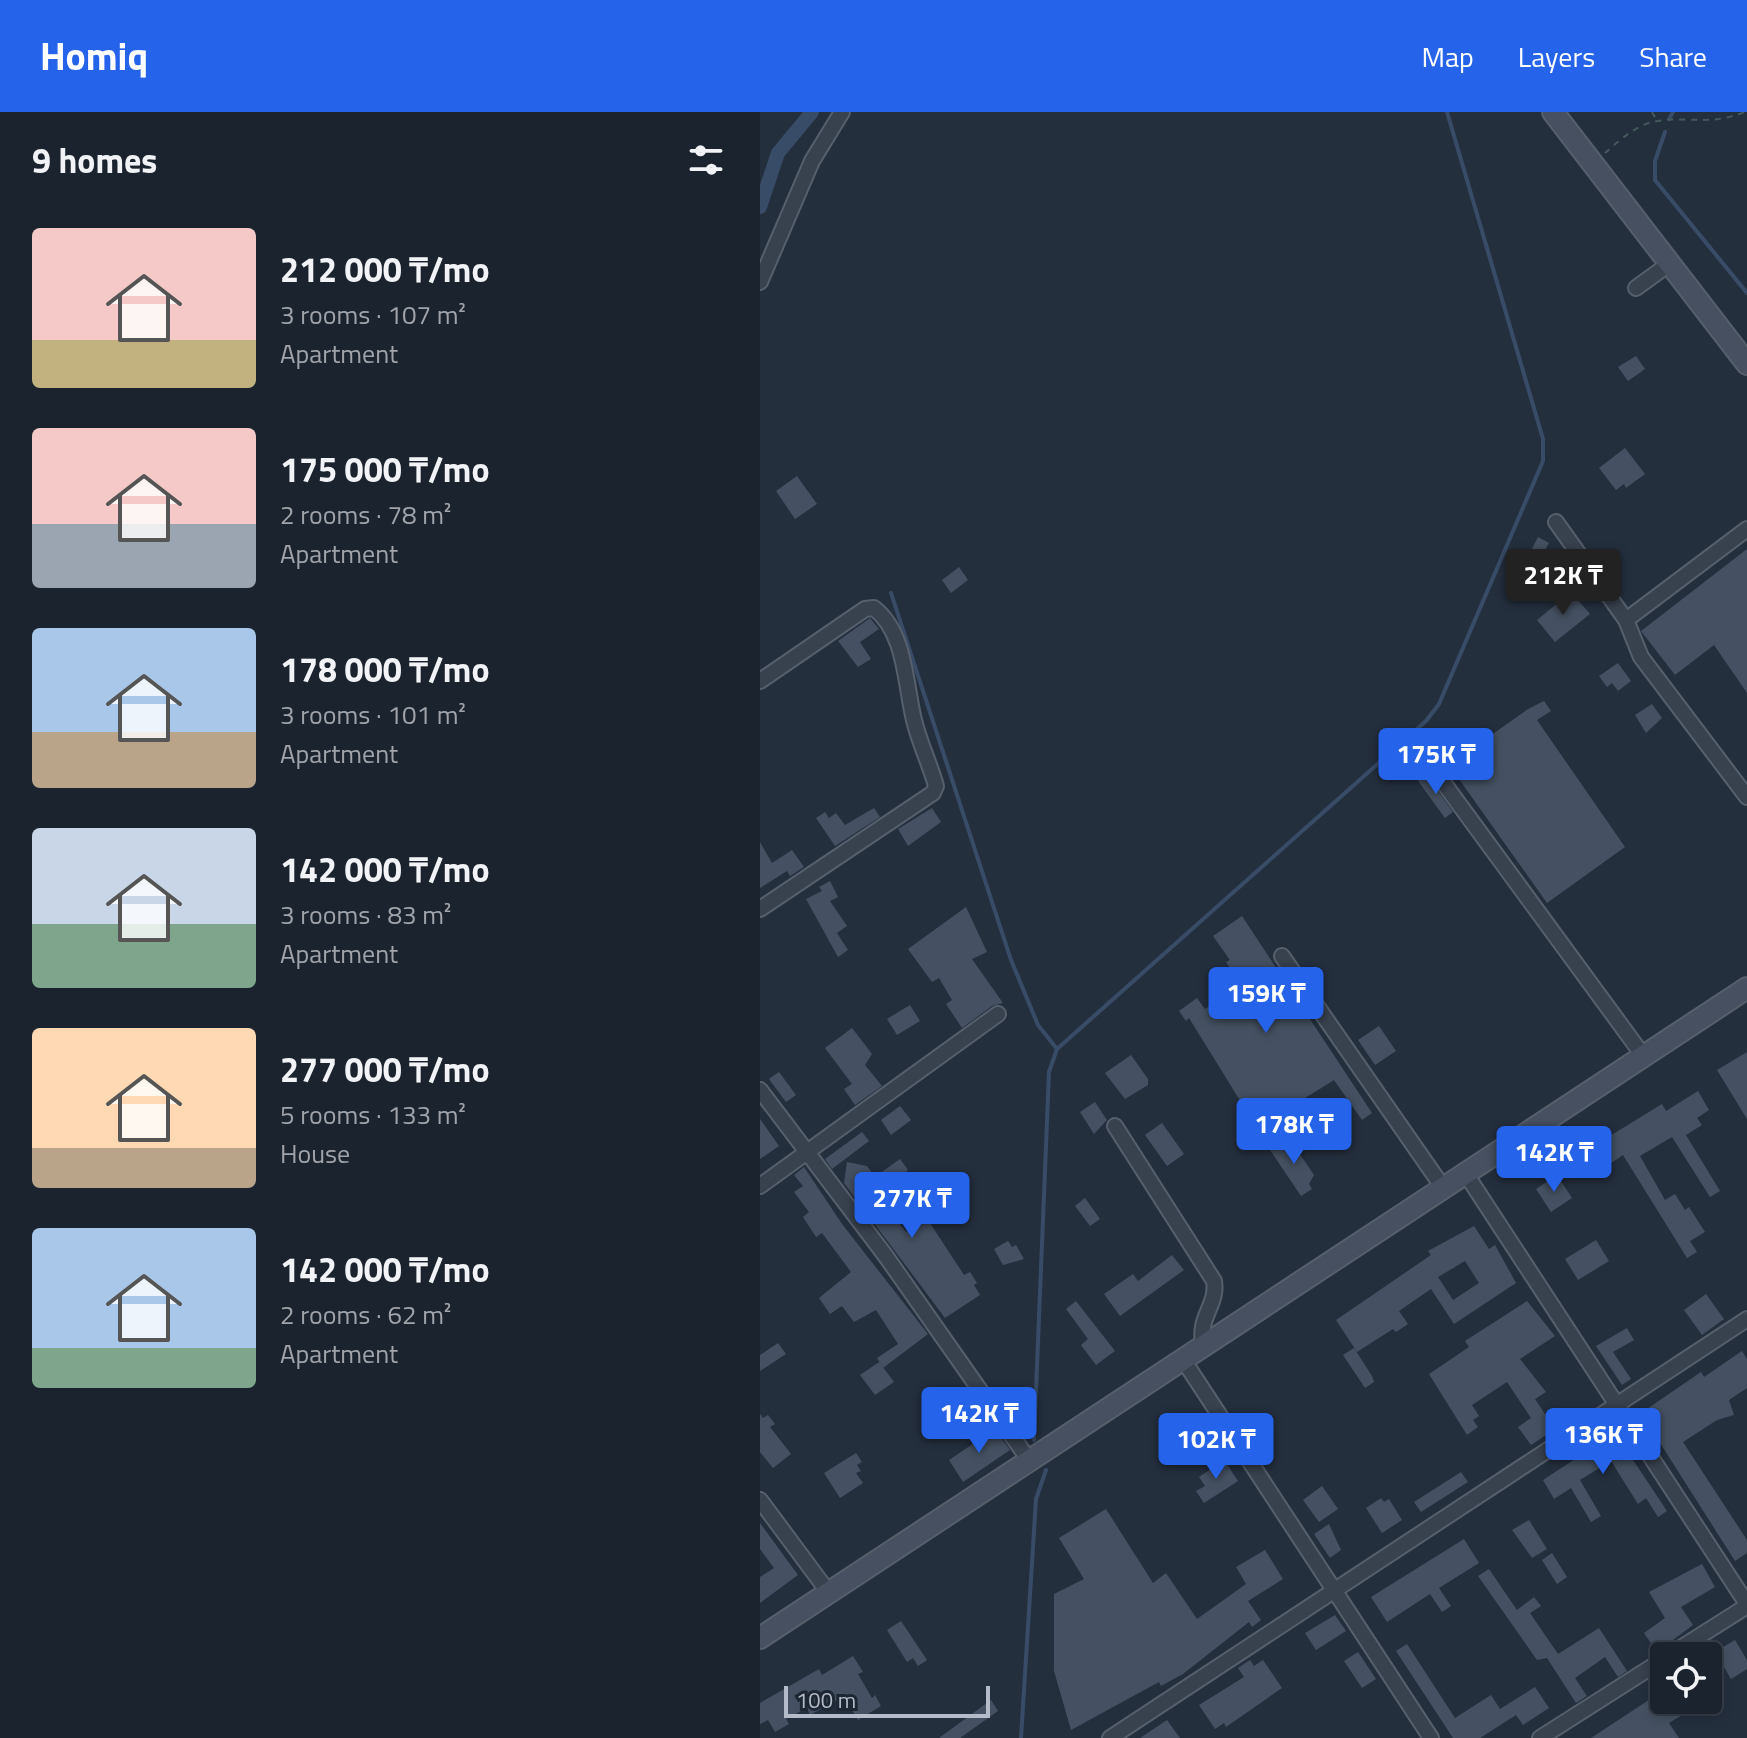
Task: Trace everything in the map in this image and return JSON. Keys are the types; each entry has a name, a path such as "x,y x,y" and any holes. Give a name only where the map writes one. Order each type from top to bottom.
{"main road":[{"path":"1553,112 1747,364"},
{"path":"760,1638 1464,1171 1747,988"}],"street":[{"path":"760,282 812,161 842,112"},
{"path":"1636,288 1669,264"},
{"path":"1556,522 1626,620 1641,657 1747,797"},
{"path":"1626,620 1747,529"},
{"path":"760,681 865,609 874,608 890,627 901,657 914,721 936,786 933,793 760,909"},
{"path":"1426,759 1642,1054"},
{"path":"1282,956 1442,1186"},
{"path":"760,1186 998,1014"},
{"path":"760,1090 894,1267 1029,1460"},
{"path":"1115,1126 1214,1281 1215,1295 1201,1321 1203,1344"},
{"path":"1464,1171 1747,1605 1689,1642"},
{"path":"1110,1738 1747,1319"},
{"path":"1182,1358 1431,1738"},
{"path":"760,1500 829,1593"},
{"path":"1540,1738 1650,1667"}],"path":[{"path":"1652,112 1657,121"},
{"path":"1593,165 1626,135 1657,121 1721,122 1745,112"}],"building":[{"path":"1636,356 1645,369 1628,381 1618,367"},
{"path":"1625,448 1645,474 1626,488 1624,484 1616,490 1599,468"},
{"path":"797,476 817,504 795,519 776,491"},
{"path":"1538,537 1549,543 1527,584 1517,578"},
{"path":"1747,549 1747,693 1714,645 1675,675 1641,631"},
{"path":"959,567 968,580 951,593 942,580"},
{"path":"1571,592 1590,614 1555,642 1537,620"},
{"path":"870,618 879,629 860,642 871,659 858,667 838,641"},
{"path":"1618,663 1631,681 1618,691 1612,683 1607,687 1599,676"},
{"path":"1544,701 1551,711 1537,720 1625,847 1547,903 1449,765"},
{"path":"1652,704 1662,718 1646,733 1635,715"},
{"path":"1426,775 1453,812 1445,818 1418,781"},
{"path":"874,808 880,817 835,846 816,818 825,812 829,818 836,813 845,825"},
{"path":"932,808 941,822 908,846 898,829"},
{"path":"760,842 772,863 792,850 804,867 790,876 787,871 760,888"},
{"path":"830,881 838,897 830,901 847,926 837,933 848,950 838,957 806,899 822,891 819,887"},
{"path":"966,907 987,952 972,959 1003,1003 992,1006 962,1028 946,1004 952,1000 939,978 932,982 908,949"},
{"path":"1242,916 1372,1113 1362,1120 1334,1080 1257,1128 1189,1018 1186,1021 1179,1011 1197,998 1205,1009 1241,985 1226,962 1230,960 1213,936"},
{"path":"910,1005 920,1021 897,1035 887,1019"},
{"path":"1379,1026 1396,1051 1375,1065 1358,1040"},
{"path":"852,1028 872,1054 865,1065 882,1086 855,1105 844,1089 852,1084 825,1048"},
{"path":"1747,1052 1747,1119 1717,1070"},
{"path":"1131,1055 1148,1079 1148,1085 1125,1099 1105,1073"},
{"path":"779,1072 796,1095 786,1102 769,1079"},
{"path":"1698,1091 1709,1110 1697,1118 1702,1125 1686,1135 1720,1191 1710,1197 1672,1137 1640,1156 1665,1200 1675,1194 1685,1210 1689,1207 1705,1232 1690,1241 1697,1252 1687,1258 1623,1155 1601,1170 1587,1150 1662,1104 1666,1111"},
{"path":"1095,1102 1107,1120 1094,1134 1080,1112"},
{"path":"900,1106 911,1120 891,1135 881,1120"},
{"path":"760,1119 779,1146 760,1159"},
{"path":"1162,1123 1184,1154 1167,1166 1145,1135"},
{"path":"862,1132 869,1141 832,1169 825,1159"},
{"path":"1289,1138 1314,1175 1309,1184 1312,1189 1301,1196 1270,1150"},
{"path":"900,1159 908,1170 886,1188 897,1203 889,1209 906,1232 926,1217 964,1275 970,1272 977,1283 974,1285 980,1295 945,1318 844,1183 847,1162 867,1166 875,1177"},
{"path":"804,1167 842,1224 928,1334 883,1368 877,1358 898,1344 876,1310 854,1322 842,1306 830,1314 819,1298 851,1272 822,1233 816,1237 803,1217 809,1212 794,1192 803,1186 794,1175"},
{"path":"1557,1175 1572,1198 1551,1212 1536,1189"},
{"path":"1085,1198 1100,1219 1090,1226 1075,1206"},
{"path":"1474,1226 1489,1249 1495,1245 1516,1283 1454,1324 1431,1289 1399,1311 1408,1324 1396,1332 1393,1329 1357,1352 1336,1320 1431,1255 1428,1251","holes":["1465,1261 1479,1283 1453,1300 1438,1277"]},
{"path":"1596,1240 1609,1261 1578,1280 1565,1259"},
{"path":"1008,1241 1012,1247 1016,1245 1024,1259 1003,1265 994,1249"},
{"path":"1172,1255 1184,1270 1120,1316 1104,1294 1133,1274 1138,1281"},
{"path":"1706,1294 1724,1319 1702,1335 1684,1310"},
{"path":"1076,1301 1115,1351 1096,1365 1081,1345 1088,1339 1066,1309"},
{"path":"1527,1301 1555,1336 1520,1359 1546,1392 1535,1399 1555,1429 1531,1445 1518,1427 1531,1418 1507,1382 1472,1405 1479,1416 1473,1420 1478,1427 1467,1435 1429,1374 1469,1347 1465,1341"},
{"path":"1627,1328 1634,1340 1613,1352 1631,1379 1622,1385 1596,1346"},
{"path":"778,1343 786,1354 760,1371 760,1355"},
{"path":"1354,1348 1374,1382 1365,1388 1343,1355"},
{"path":"1742,1351 1747,1359 1747,1388 1729,1400 1734,1415 1717,1420 1683,1442 1747,1540 1747,1553 1735,1561 1641,1413 1701,1372 1704,1377"},
{"path":"879,1362 894,1382 875,1395 860,1375"},
{"path":"760,1414 763,1418 768,1415 775,1424 770,1427 791,1454 773,1468 760,1452"},
{"path":"995,1429 1010,1450 963,1482 949,1460"},
{"path":"1615,1433 1667,1511 1658,1517 1646,1498 1638,1504 1611,1461 1580,1480 1601,1516 1591,1522 1571,1488 1554,1499 1543,1480"},
{"path":"856,1453 862,1462 857,1465 861,1471 856,1473 863,1483 840,1498 824,1473"},
{"path":"1224,1460 1238,1481 1204,1503 1196,1491 1205,1486 1199,1477"},
{"path":"1461,1472 1468,1482 1421,1512 1414,1502"},
{"path":"1322,1486 1338,1509 1319,1522 1303,1500"},
{"path":"1381,1498 1384,1502 1389,1499 1402,1520 1382,1533 1366,1508"},
{"path":"1106,1509 1153,1583 1166,1573 1197,1619 1246,1584 1236,1567 1265,1550 1283,1579 1248,1601 1261,1620 1252,1627 1249,1622 1183,1674 1161,1686 1159,1682 1071,1730 1054,1671 1054,1594 1084,1579 1059,1538"},
{"path":"1529,1520 1547,1549 1532,1558 1512,1530"},
{"path":"760,1523 798,1575 760,1603 760,1577 774,1568 760,1549"},
{"path":"1329,1524 1341,1550 1330,1558 1314,1534"},
{"path":"1464,1539 1479,1563 1439,1588 1451,1606 1442,1612 1430,1594 1387,1622 1371,1597"},
{"path":"1552,1553 1567,1577 1557,1584 1542,1560"},
{"path":"1702,1564 1715,1587 1681,1607 1693,1625 1670,1642 1650,1642 1644,1633 1665,1618 1649,1592"},
{"path":"1489,1569 1517,1610 1534,1597 1541,1606 1530,1613 1558,1654 1599,1628 1627,1671 1618,1677 1605,1657 1575,1678 1587,1696 1576,1703 1547,1658 1537,1660 1478,1576"},
{"path":"1335,1615 1346,1631 1316,1650 1305,1633"},
{"path":"901,1621 927,1660 918,1666 913,1658 907,1662 887,1630"},
{"path":"1735,1640 1747,1660 1747,1669 1731,1679 1722,1664 1722,1648"},
{"path":"1407,1644 1455,1718 1491,1695 1500,1709 1535,1687 1549,1708 1523,1725 1516,1715 1480,1738 1453,1738 1396,1651"},
{"path":"1358,1652 1376,1679 1362,1688 1344,1661"},
{"path":"853,1656 863,1672 858,1674 872,1698 875,1695 881,1706 858,1720 844,1697 810,1715 807,1708 786,1719 789,1724 775,1732 768,1720 760,1724 760,1703 819,1669 822,1675"},
{"path":"1250,1660 1254,1666 1263,1660 1282,1688 1226,1727 1224,1723 1215,1729 1199,1705 1244,1677 1238,1668"},
{"path":"1650,1699 1650,1714 1684,1714 1669,1723 1679,1738 1591,1738"},
{"path":"991,1700 998,1711 960,1738 939,1738"},
{"path":"1167,1720 1180,1738 1140,1738"}],"waterway":[{"path":"760,207 778,153 812,112"},
{"path":"1034,1440 1049,1072 1057,1049 1426,721 1439,704 1543,461 1543,439 1447,112"},
{"path":"1669,119 1673,112"},
{"path":"1665,132 1655,161 1655,180 1747,293"},
{"path":"891,593 1011,960 1038,1025 1057,1049"},
{"path":"1021,1738 1036,1499 1046,1470"}]}
